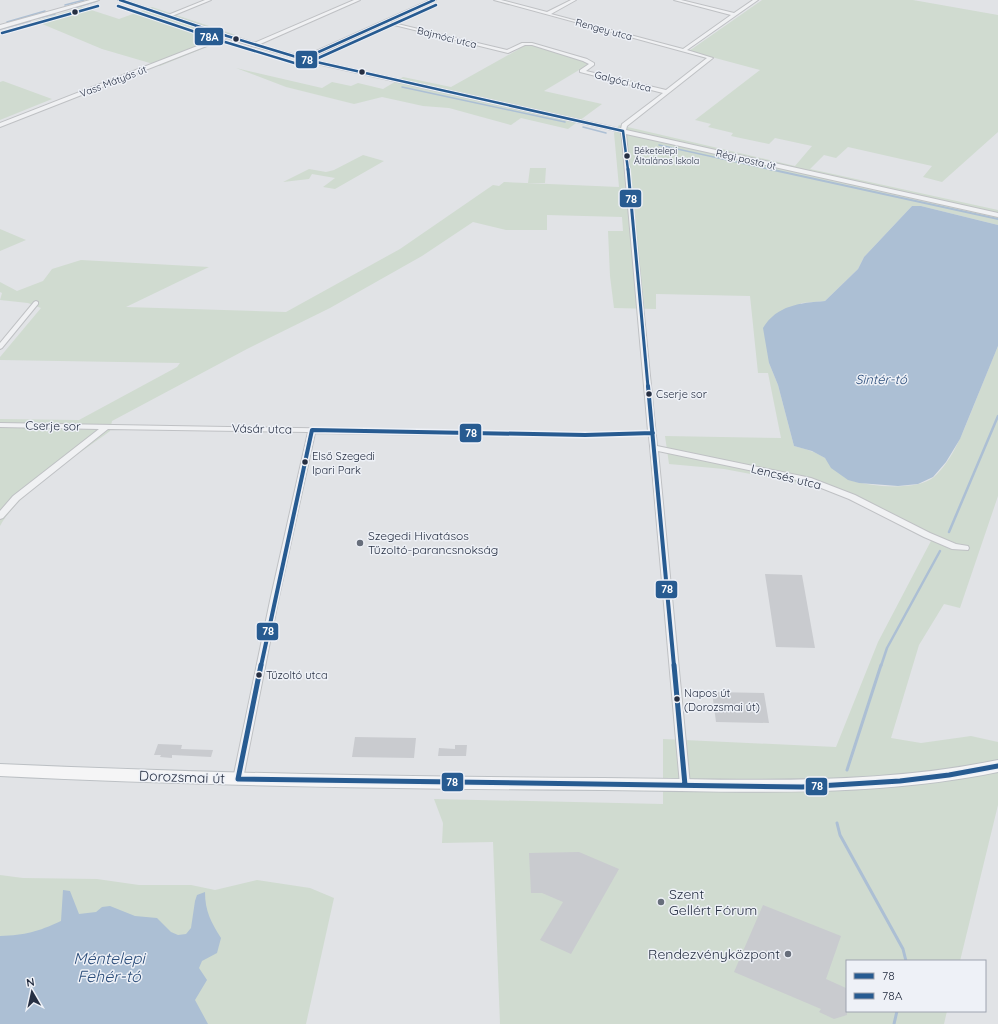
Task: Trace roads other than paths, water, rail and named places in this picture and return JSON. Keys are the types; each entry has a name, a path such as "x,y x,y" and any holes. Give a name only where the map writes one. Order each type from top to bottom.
{"main road":[{"name":"Dorozsmai út","path":"0,770 238,779 773,787 869,785 930,779 969,773 998,766"}],"street":[{"path":"0,27 89,0"},
{"path":"80,3 96,0"},
{"name":"Régi posta út","path":"123,0 254,45 303,59 998,215"},
{"path":"168,16 209,0"},
{"path":"254,45 358,0"},
{"path":"303,59 434,0"},
{"name":"Rengey utca","path":"496,0 712,58 668,92"},
{"path":"548,14 574,0"},
{"path":"676,0 735,15"},
{"path":"683,51 756,0"},
{"name":"Bajmóci utca","path":"386,22 508,52"},
{"name":"Vass Mátyás út","path":"0,126 227,36"},
{"name":"Galgóci utca","path":"508,52 524,44 532,44 585,60 592,64 582,71 668,92"},
{"path":"668,92 624,125 623,131 626,139 685,785"},
{"path":"0,346 36,303"},
{"name":"Cserje sor","path":"0,425 107,426"},
{"path":"0,516 16,498 107,426"},
{"name":"Vásár utca","path":"107,426 584,435 653,433"},
{"path":"238,779 274,601 312,430"},
{"name":"Lencsés utca","path":"654,448 808,480 845,494 927,535 955,547 965,548"}],"water":[{"name":"Sintér-tó","path":"912,206 921,206 998,225 998,346 960,439 946,462 933,477 918,484 898,486 859,483 848,480 831,468 825,458 812,451 794,446 778,385 769,363 763,328 775,314 782,310 798,304 825,301 858,269 864,257"},
{"name":"Méntelepi Fehér-tó","path":"63,890 70,891 79,914 96,912 102,907 110,906 135,916 157,918 171,932 178,935 186,934 191,928 197,895 205,892 209,916 221,938 217,953 202,961 199,968 207,980 195,1000 208,1024 0,1024 0,936 31,932 61,921"}],"waterway":[{"path":"65,5 84,0"},
{"path":"77,7 97,1"},
{"path":"7,22 45,11"},
{"path":"38,18 55,14"},
{"path":"0,29 30,21"},
{"path":"402,87 565,122"},
{"path":"583,127 606,133"},
{"path":"659,145 773,170"},
{"path":"769,169 998,219"},
{"path":"949,532 998,416"},
{"path":"881,666 887,648 940,551"},
{"path":"847,770 881,665"},
{"path":"837,823 840,835 903,949 906,960"},
{"path":"894,1024 897,1012"}],"place":[{"name":"Béketelepi Általános Iskola","path":"627,156"},
{"name":"Cserje sor","path":"649,394"},
{"name":"Első Szegedi Ipari Park","path":"305,462"},
{"name":"Szegedi Hivatásos Tűzoltó-parancsnokság","path":"360,543"},
{"name":"Tűzoltó utca","path":"259,675"},
{"name":"Napos út (Dorozsmai út)","path":"677,699"},
{"name":"Szent Gellért Fórum","path":"661,902"},
{"name":"Rendezvényközpont","path":"788,954"}]}
